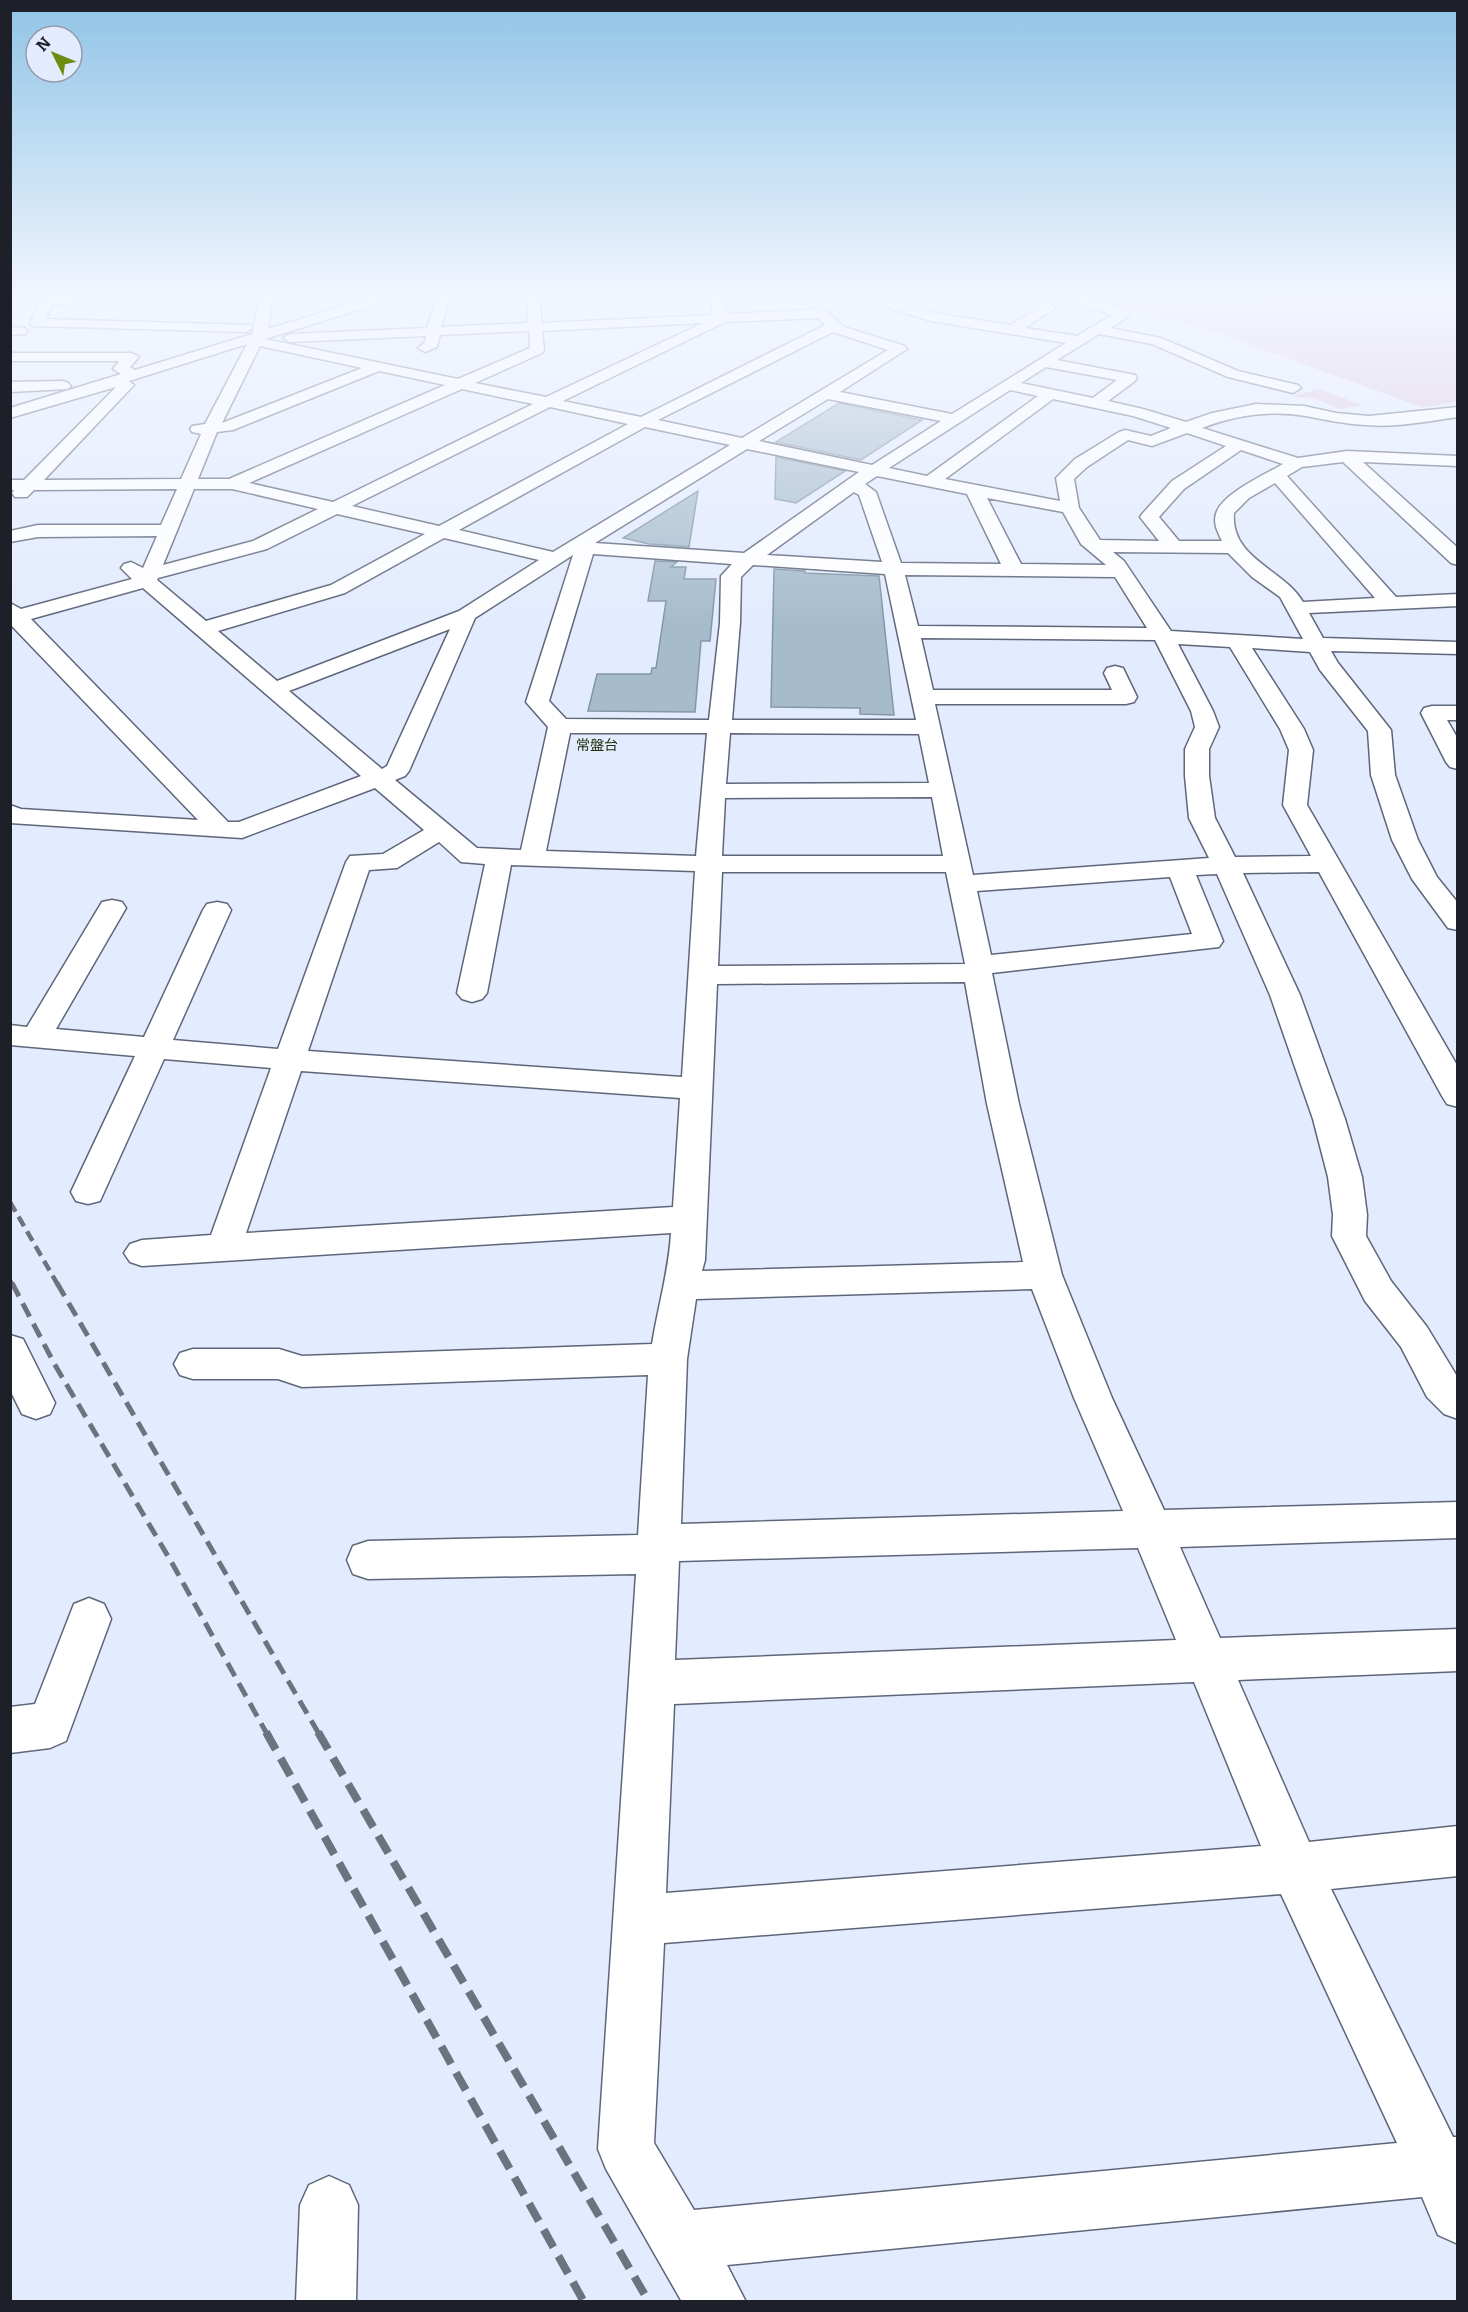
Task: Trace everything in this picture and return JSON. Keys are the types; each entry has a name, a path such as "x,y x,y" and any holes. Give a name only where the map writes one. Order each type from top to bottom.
{"street":[{"path":"11,413 40,404"},
{"path":"10,502 31,485 108,404"},
{"path":"209,404 191,434 211,428 227,427 285,404"},
{"path":"142,575 168,530 221,404"},
{"path":"232,484 415,404"},
{"path":"221,829 12,612 142,575 260,545 544,404"},
{"path":"551,404 746,443 863,477 930,482 1070,508"},
{"path":"202,629 338,589 676,404"},
{"path":"275,689 466,615 555,558 586,543 811,404"},
{"path":"879,404 954,418"},
{"path":"716,2301 626,2149 660,1548 668,1359 680,1286 687,1260 713,791 730,623 731,576 747,560 863,477 976,404"},
{"path":"930,482 1037,404"},
{"path":"1100,404 1187,426 1297,463"},
{"path":"1458,412 1368,421 1336,418 1304,411 1256,409 1218,416 1152,441 1125,435 1081,463 1065,478 1070,508 1088,540 1163,635 1202,711 1207,727 1197,749 1197,776 1202,818 1285,995 1329,1119 1345,1178 1350,1215 1349,1236 1378,1290 1414,1337 1442,1386 1458,1402"},
{"path":"1174,547 1149,516 1178,485 1239,444"},
{"path":"1347,456 1458,559"},
{"path":"1455,464 1347,456 1297,463 1243,494 1225,512 1224,523 1233,547 1259,573 1288,593 1294,608 1328,665 1379,730 1383,775 1405,840 1425,879 1458,922"},
{"path":"142,575 148,530 176,466"},
{"path":"1276,475 1391,604"},
{"path":"680,2240 1451,2183 1294,1868 1152,1530 1093,1398 1044,1275 1003,1104 944,790 910,632 907,582 867,492 863,477"},
{"path":"10,485 232,484 555,558"},
{"path":"975,492 1014,570"},
{"path":"10,537 38,531 168,530"},
{"path":"586,543 747,560 907,582 1014,570 1122,584"},
{"path":"586,543 537,702 560,726 930,727"},
{"path":"1095,546 1233,547"},
{"path":"142,575 377,779 470,856 960,874 1328,864"},
{"path":"1294,608 1458,600"},
{"path":"10,812 13,816 242,830 397,771 466,615"},
{"path":"910,632 1163,635 1237,642 1458,648"},
{"path":"1237,642 1292,729 1301,750 1295,806 1458,1096"},
{"path":"924,697 1126,697 1115,673"},
{"path":"1458,713 1432,713 1458,762"},
{"path":"532,858 560,726"},
{"path":"713,791 944,790"},
{"path":"224,1247 359,862 388,862 441,831"},
{"path":"472,993 500,857"},
{"path":"704,975 979,969 1209,941 1180,868"},
{"path":"112,908 23,1036 290,1060 696,1089"},
{"path":"88,1192 217,910"},
{"path":"142,1253 688,1219"},
{"path":"680,1286 1044,1275"},
{"path":"10,1350 36,1402"},
{"path":"193,1364 279,1364 302,1372 668,1359"},
{"path":"368,1560 1458,1520"},
{"path":"10,1730 50,1725 89,1619"},
{"path":"651,1683 1458,1650"},
{"path":"640,1920 1294,1868 1458,1851"},
{"path":"326,2301 329,2205"}],"shaded area":[{"path":"1328,404 1362,405 1340,409"},
{"path":"1413,404 1444,404 1422,407"}],"building":[{"path":"838,404 922,420 861,460 776,442"},
{"path":"776,457 845,471 796,503 775,499"},
{"path":"698,491 689,547 649,544 623,538"},
{"path":"655,561 677,562 671,567 686,567 684,579 716,579 710,641 701,641 695,712 588,711 597,674 651,674 652,668 656,668 666,601 648,601"},
{"path":"774,569 805,571 805,573 879,576 894,715 860,714 860,708 771,707"}],"railway":[{"path":"10,1202 58,1285"},
{"path":"10,1280 12,1285"},
{"path":"12,1283 55,1365 172,1563 267,1734"},
{"path":"57,1283 319,1734"},
{"path":"266,1732 584,2302"},
{"path":"318,1732 649,2302"}],"district":[{"name":"常盤台","path":"597,745"}]}
